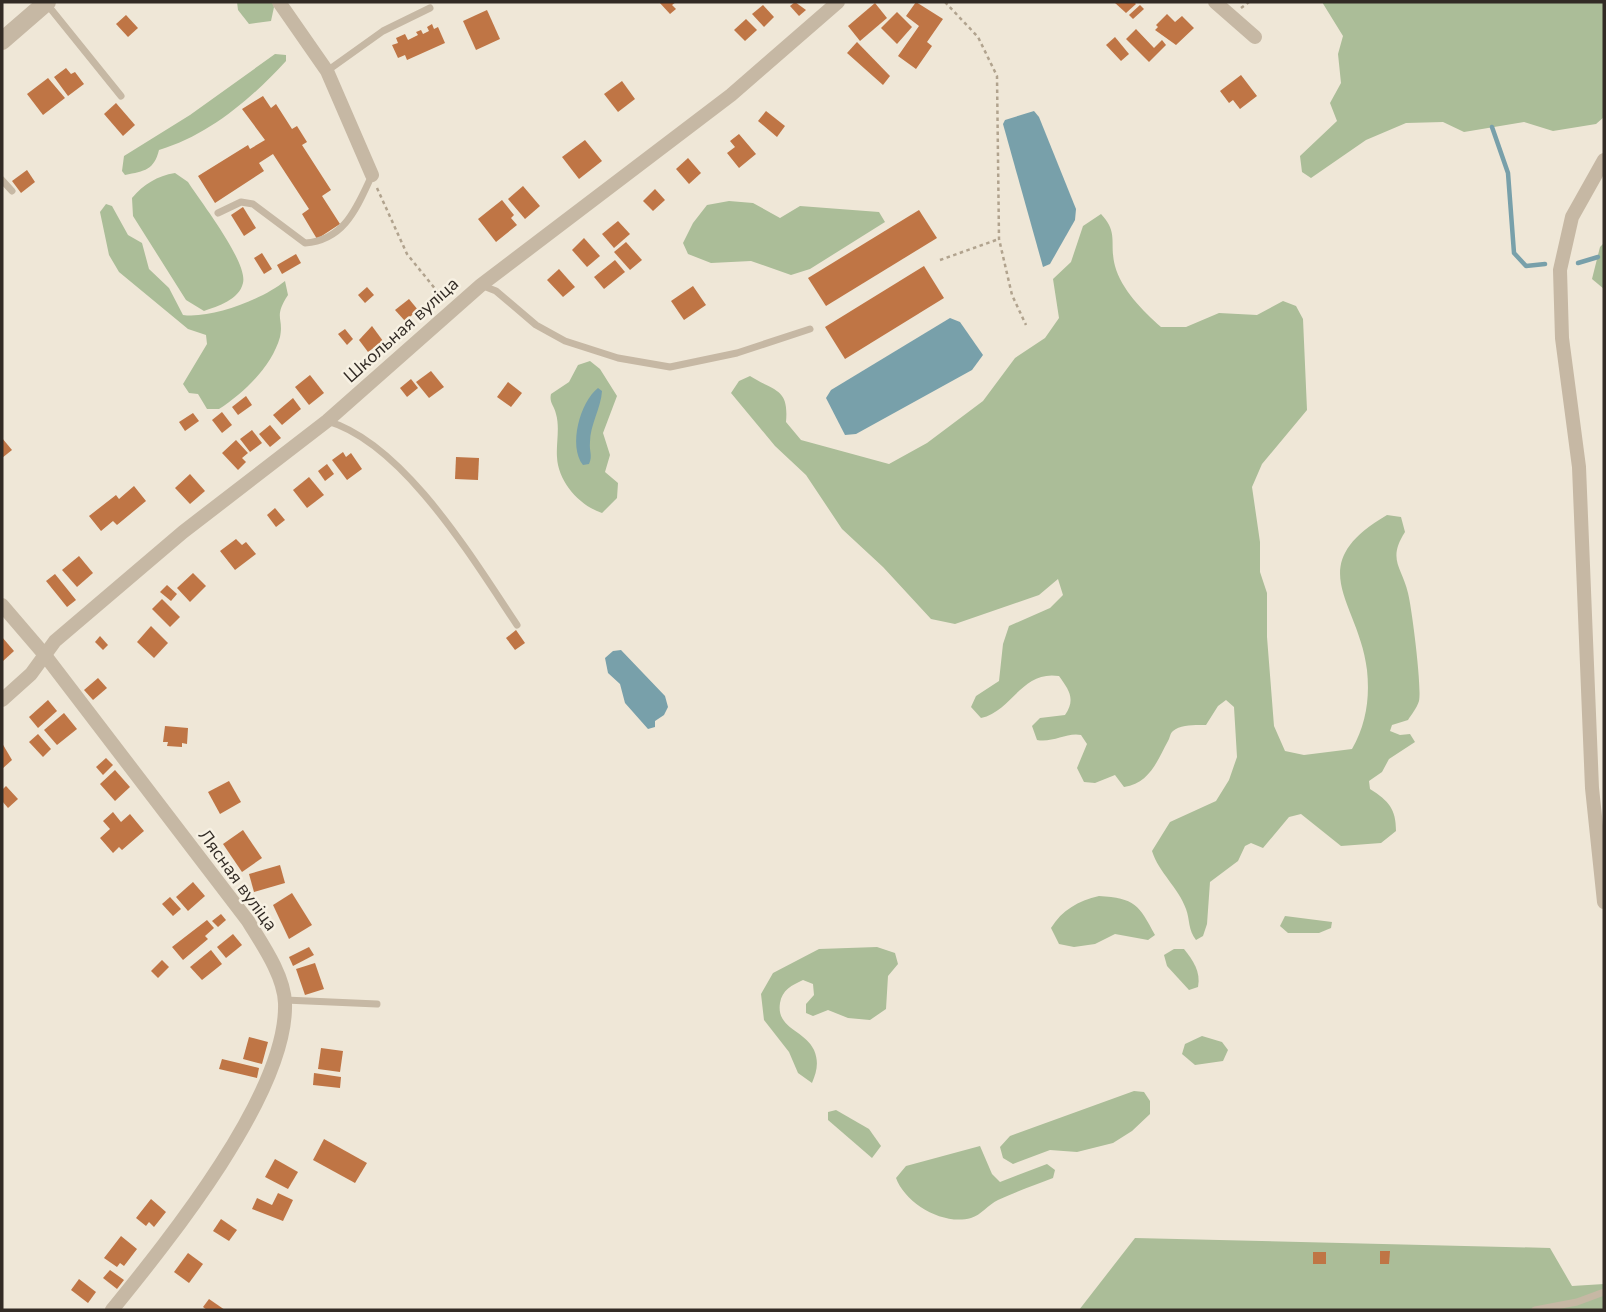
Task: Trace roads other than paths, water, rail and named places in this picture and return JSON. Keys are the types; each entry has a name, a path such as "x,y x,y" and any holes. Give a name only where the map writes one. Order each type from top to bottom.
{"street":[{"path":"2,41 46,2"},
{"path":"279,2 327,71 372,175"},
{"name":"Школьная вуліца","path":"2,701 31,674 44,654 183,532 327,421 481,285 731,95 838,2"},
{"path":"1214,2 1255,37"},
{"path":"1604,160 1572,217 1560,270 1562,338 1579,467 1592,788 1604,902"},
{"name":"Лясная вуліца","path":"2,605 44,654 248,921 269,957 285,1000 284,1037 267,1082 219,1165 152,1261 112,1310"}],"lane":[{"path":"46,2 121,96"},
{"path":"327,71 383,31 430,8"},
{"path":"218,213 241,202 253,204 305,243 321,242 349,221 372,175"},
{"path":"2,180 12,191"},
{"path":"481,285 496,291 536,325 565,341 618,358 670,367 737,353 810,329"},
{"path":"327,421 343,426 400,470 444,519 517,625"},
{"path":"285,1000 377,1004"},
{"path":"1535,1310 1577,1302 1604,1292"}],"water":[{"path":"1034,111 1039,117 1076,209 1075,220 1050,264 1043,267 1003,124 1005,120"},
{"path":"950,318 960,322 983,355 972,370 856,434 845,435 826,398 831,390"},
{"path":"598,388 602,391 590,436 591,458 589,464 583,465 576,447 578,425 586,403"},
{"path":"621,650 665,696 668,707 664,715 655,721 655,727 648,729 625,703 620,684 608,673 605,658 613,651"}],"waterway":[{"path":"1492,127 1508,173 1514,253 1526,266 1545,264"},
{"path":"1578,263 1598,257"}]}
